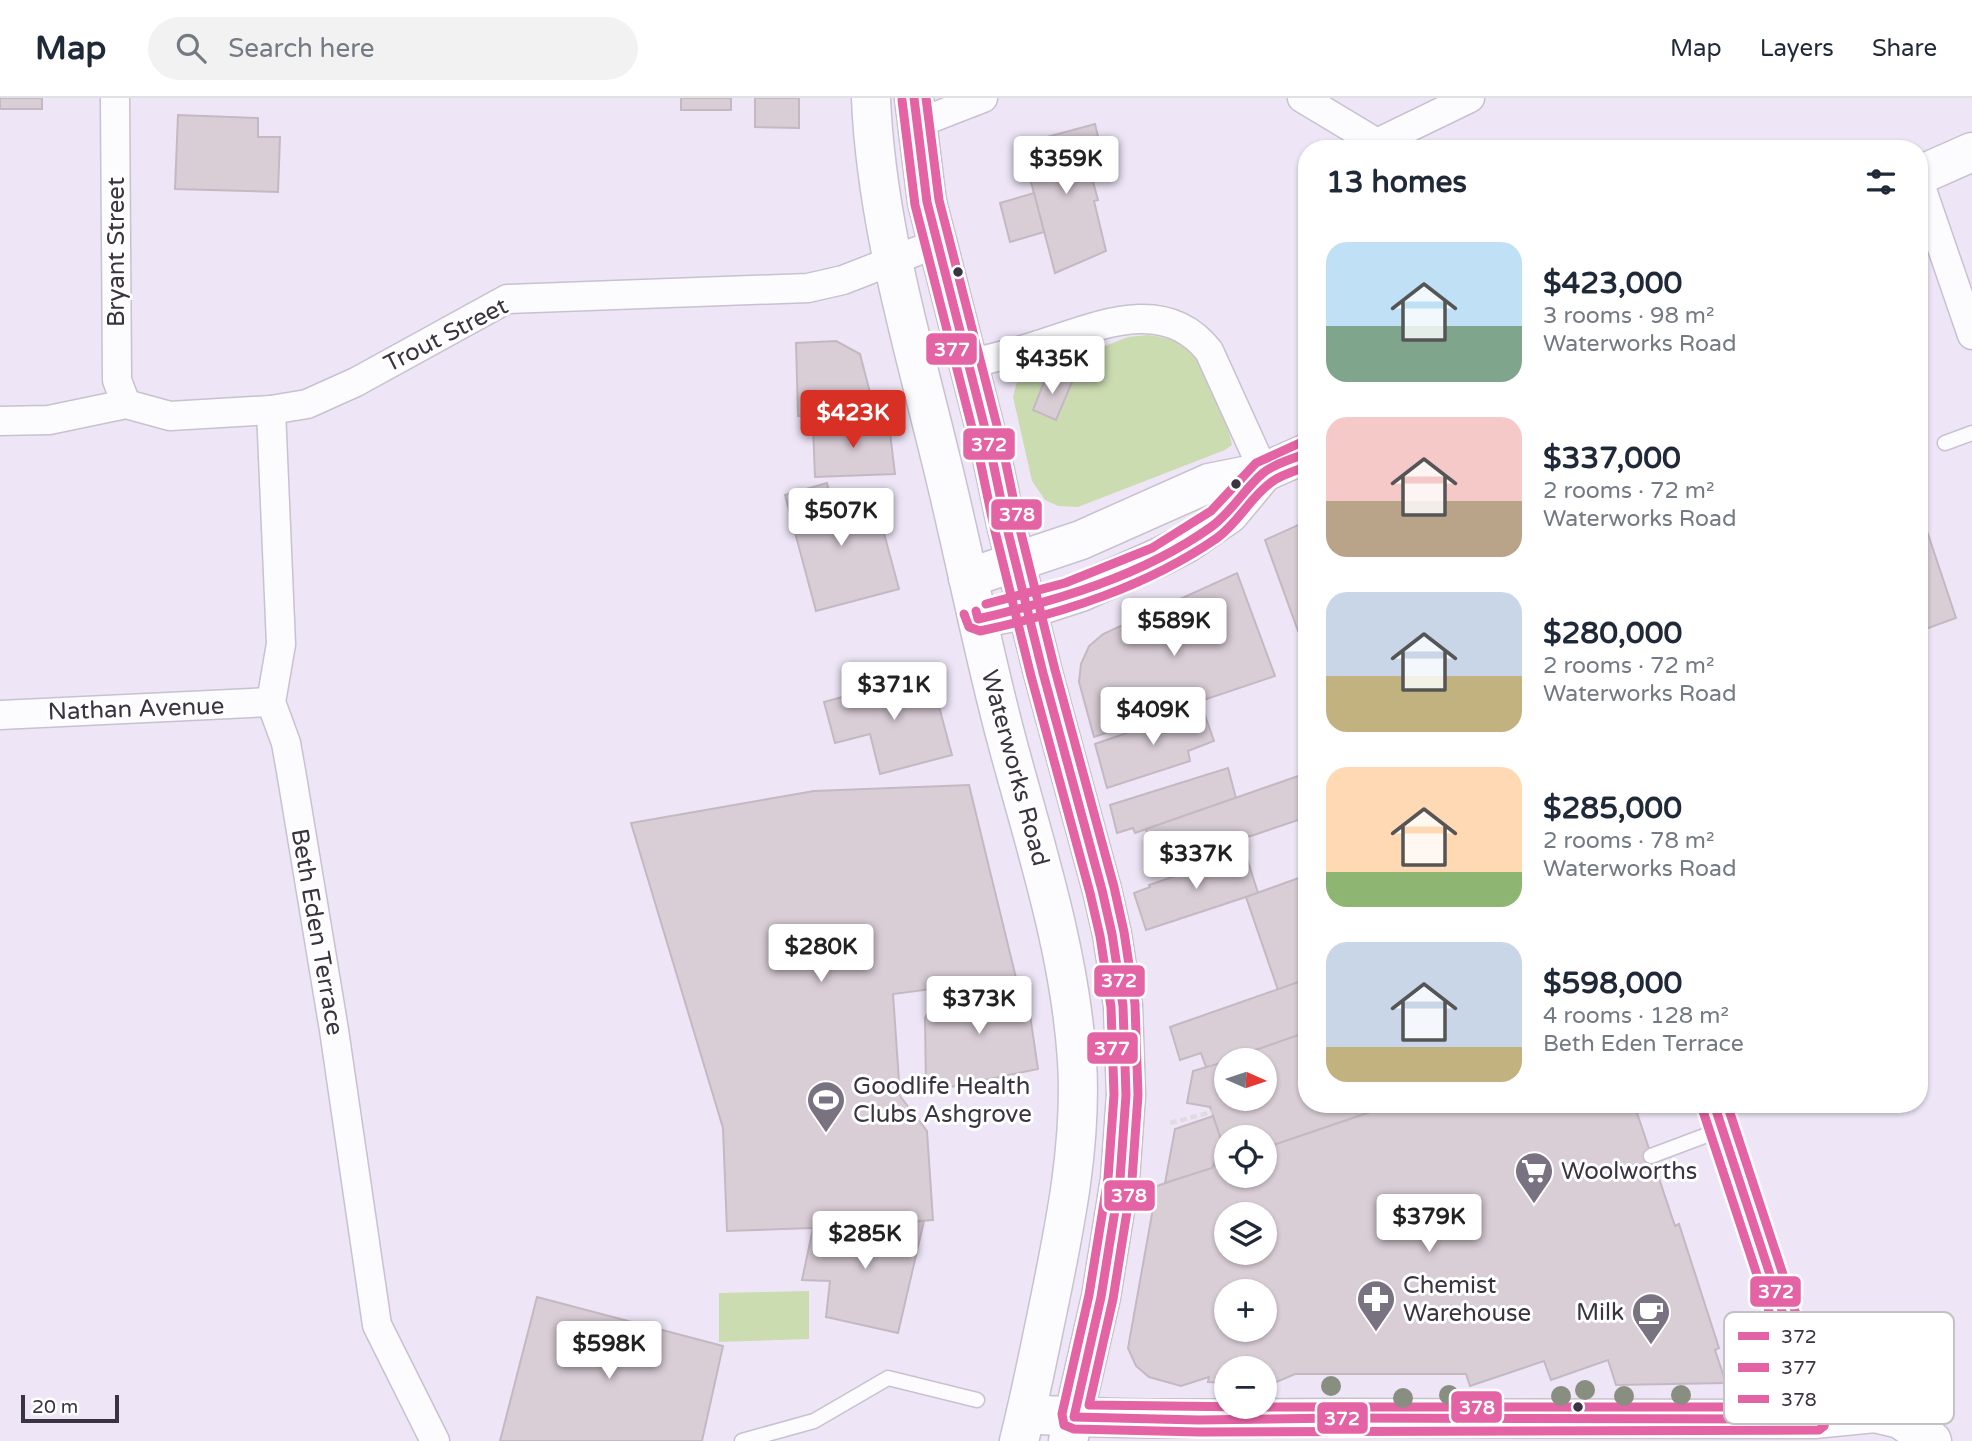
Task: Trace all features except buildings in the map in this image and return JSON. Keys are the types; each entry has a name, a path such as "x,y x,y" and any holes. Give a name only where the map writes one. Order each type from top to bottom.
{"main road":[{"name":"Waterworks Road","path":"871,98 877,178 892,261 989,674 1054,914 1068,982 1077,1062 1071,1186 1023,1427"},
{"path":"915,111 927,202 1043,673 1112,933 1123,1006 1126,1047 1124,1139 1114,1224 1071,1429"},
{"path":"1928,171 1972,152"},
{"path":"968,578 1081,540 1209,483 1264,472 1298,457"},
{"path":"978,620 1029,609 1081,592 1187,543 1229,514 1264,472"},
{"path":"1023,1427 1071,1429 1199,1420 1528,1430 1724,1422"},
{"path":"1907,1424 1932,1441"}],"street":[{"name":"Bryant Street","path":"115,98 117,380 126,404"},
{"path":"915,111 983,98"},
{"path":"1302,98 1370,140"},
{"path":"1391,140 1470,98"},
{"path":"1928,207 1972,335"},
{"name":"Trout Street","path":"0,421 49,420 126,404 170,416 271,410 307,404 356,382 507,299 808,288 843,280 937,243"},
{"path":"969,364 1123,320 1158,320 1185,329 1200,339 1209,351 1264,472"},
{"name":"Beth Eden Terrace","path":"271,410 281,644 271,702 286,743 291,771 334,1030 377,1325 435,1441"},
{"name":"Nathan Avenue","path":"0,715 271,702"},
{"path":"1718,1117 1782,1312"}],"lane":[{"path":"1945,443 1972,433"},
{"path":"1651,1156 1718,1117"},
{"path":"742,1441 814,1421 888,1378 977,1400"}],"path":[{"path":"1170,1123 1212,1112"}],"green space":[{"path":"1148,335 1177,342 1192,353 1214,393 1232,445 1078,507 1058,506 1045,500 1032,481 1013,397 1017,382 1128,337"},
{"path":"809,1291 809,1339 719,1342 719,1293"}],"transit line":[{"name":"372","path":"914,98 927,202 990,448 1043,673 1102,890 1123,1006 1126,1095 1120,1179 1101,1297 1074,1417 1199,1420 1724,1419"},
{"name":"378","path":"926,98 939,200 1002,445 1055,670 1114,887 1135,1004 1138,1095 1132,1180 1113,1299 1089,1405 1214,1407"},
{"name":"377","path":"902,100 915,205 978,451 1031,676 1090,893 1111,1007 1114,1095 1108,1178 1089,1295 1062,1414 1064,1425 1074,1429 1199,1432 1819,1430 1825,1424"},
{"name":"378","path":"986,604 1065,583 1152,548 1211,511 1256,463 1298,444"},
{"name":"372","path":"976,611 978,619 1039,604 1128,573 1211,527 1232,508 1256,479 1279,464 1298,457"},
{"name":"377","path":"964,614 969,627 980,631 1073,607 1133,584 1162,571 1217,538 1265,487 1281,476 1298,469"},
{"name":"378","path":"1704,1113 1769,1312"},
{"name":"372","path":"1717,1113 1782,1312"},
{"name":"377","path":"1730,1113 1795,1312"},
{"name":"378","path":"1277,1407 1724,1407"}],"place":[{"name":"Goodlife Health Clubs Ashgrove","path":"826,1134"},
{"name":"Woolworths","path":"1534,1205"},
{"name":"Chemist Warehouse","path":"1376,1333"},
{"name":"Milk","path":"1651,1346"}]}
